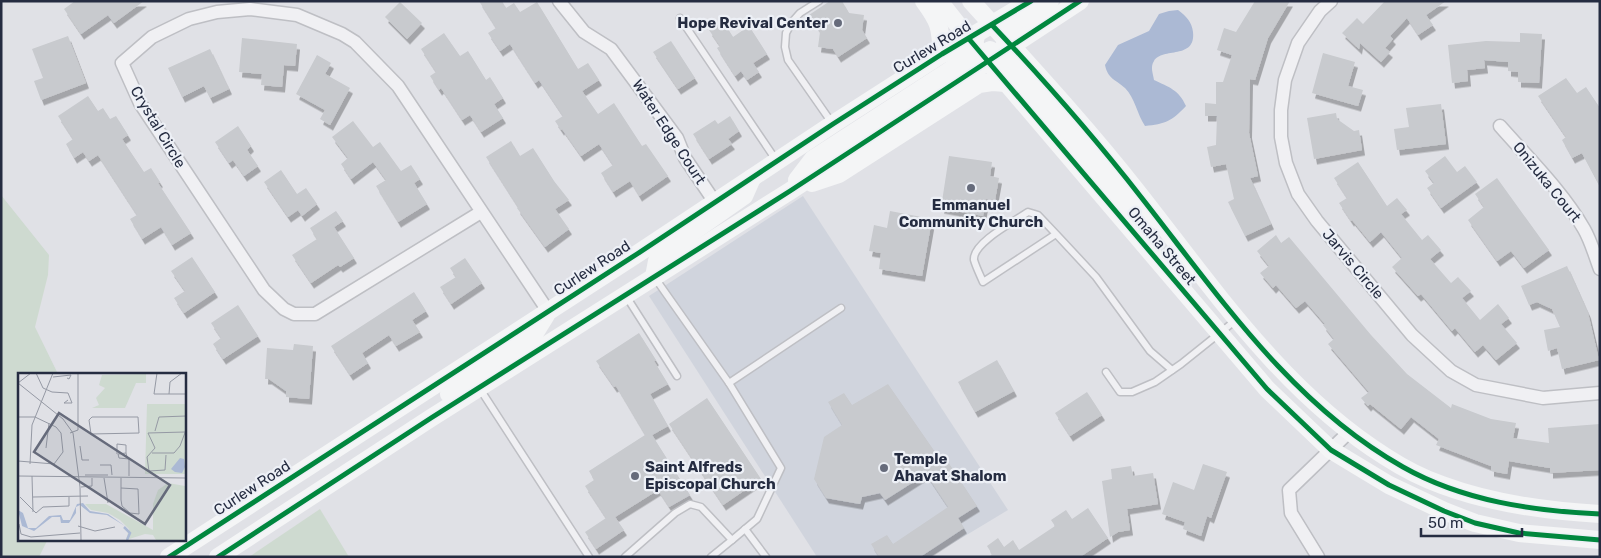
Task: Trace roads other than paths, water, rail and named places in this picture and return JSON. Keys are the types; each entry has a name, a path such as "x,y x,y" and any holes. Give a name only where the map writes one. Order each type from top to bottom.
{"main road":[{"path":"924,1 938,20 941,31 942,54"},
{"name":"Omaha Street","path":"939,1 992,41 1133,187 1237,319 1298,388 1349,432 1404,468 1441,485 1523,507 1600,514"},
{"path":"951,1 969,21 992,41 1050,1"},
{"name":"Omaha Street","path":"970,1 992,41 1006,83 1266,389 1331,450 1389,485 1474,523 1519,533 1600,540"},
{"name":"Curlew Road","path":"218,557 431,418 790,190 992,41 1030,1"},
{"name":"Curlew Road","path":"174,555 942,54 1029,34 1080,1"},
{"path":"790,190 839,174 979,84 992,82 1006,83"},
{"path":"654,277 657,261 664,252 744,196 753,176"},
{"path":"431,418 445,396 533,336 548,311"}],"street":[{"name":"Water Edge Court","path":"560,1 584,32 612,49 677,138 685,158 714,201"},
{"name":"Jarvis Circle","path":"1331,1 1320,11 1298,43 1286,80 1281,110 1282,137 1286,163 1298,194 1317,221 1412,335 1451,371 1476,385 1542,398 1600,394"},
{"name":"Crystal Circle","path":"482,212 315,314 294,314 284,309 264,290 140,103 122,63 152,37 189,19 216,12 250,9 297,15 342,34 355,42 398,86 482,212 548,311"},
{"name":"Onizuka Court","path":"1500,126 1552,184 1574,214 1585,231 1600,269"},
{"path":"1318,557 1290,513 1289,490 1349,432"}],"lane":[{"path":"819,1 800,13 792,22 786,33 785,47 788,60 832,124"},
{"path":"680,18 776,161"},
{"path":"1056,234 983,282 974,259 975,252 980,244 1028,212 1038,215 1056,234 1096,278 1150,351 1172,370"},
{"path":"654,277 729,383 782,468 757,519 711,557"},
{"path":"625,295 677,376"},
{"path":"729,383 841,308"},
{"path":"1106,372 1120,392 1132,392 1155,382 1237,319"},
{"path":"479,388 589,557"},
{"path":"625,557 675,513 690,504 700,507 732,540"},
{"path":"745,529 766,557"}],"water":[{"path":"1178,10 1190,22 1193,41 1184,50 1158,57 1153,63 1152,70 1154,80 1177,93 1186,106 1168,121 1145,126 1134,101 1125,88 1110,76 1105,65 1118,45 1149,31 1159,14"}],"place":[{"name":"Hope Revival Center","path":"838,23"},
{"name":"Emmanuel Community Church","path":"971,188"},
{"name":"Temple Ahavat Shalom","path":"884,468"},
{"name":"Saint Alfreds Episcopal Church","path":"635,476"}]}
